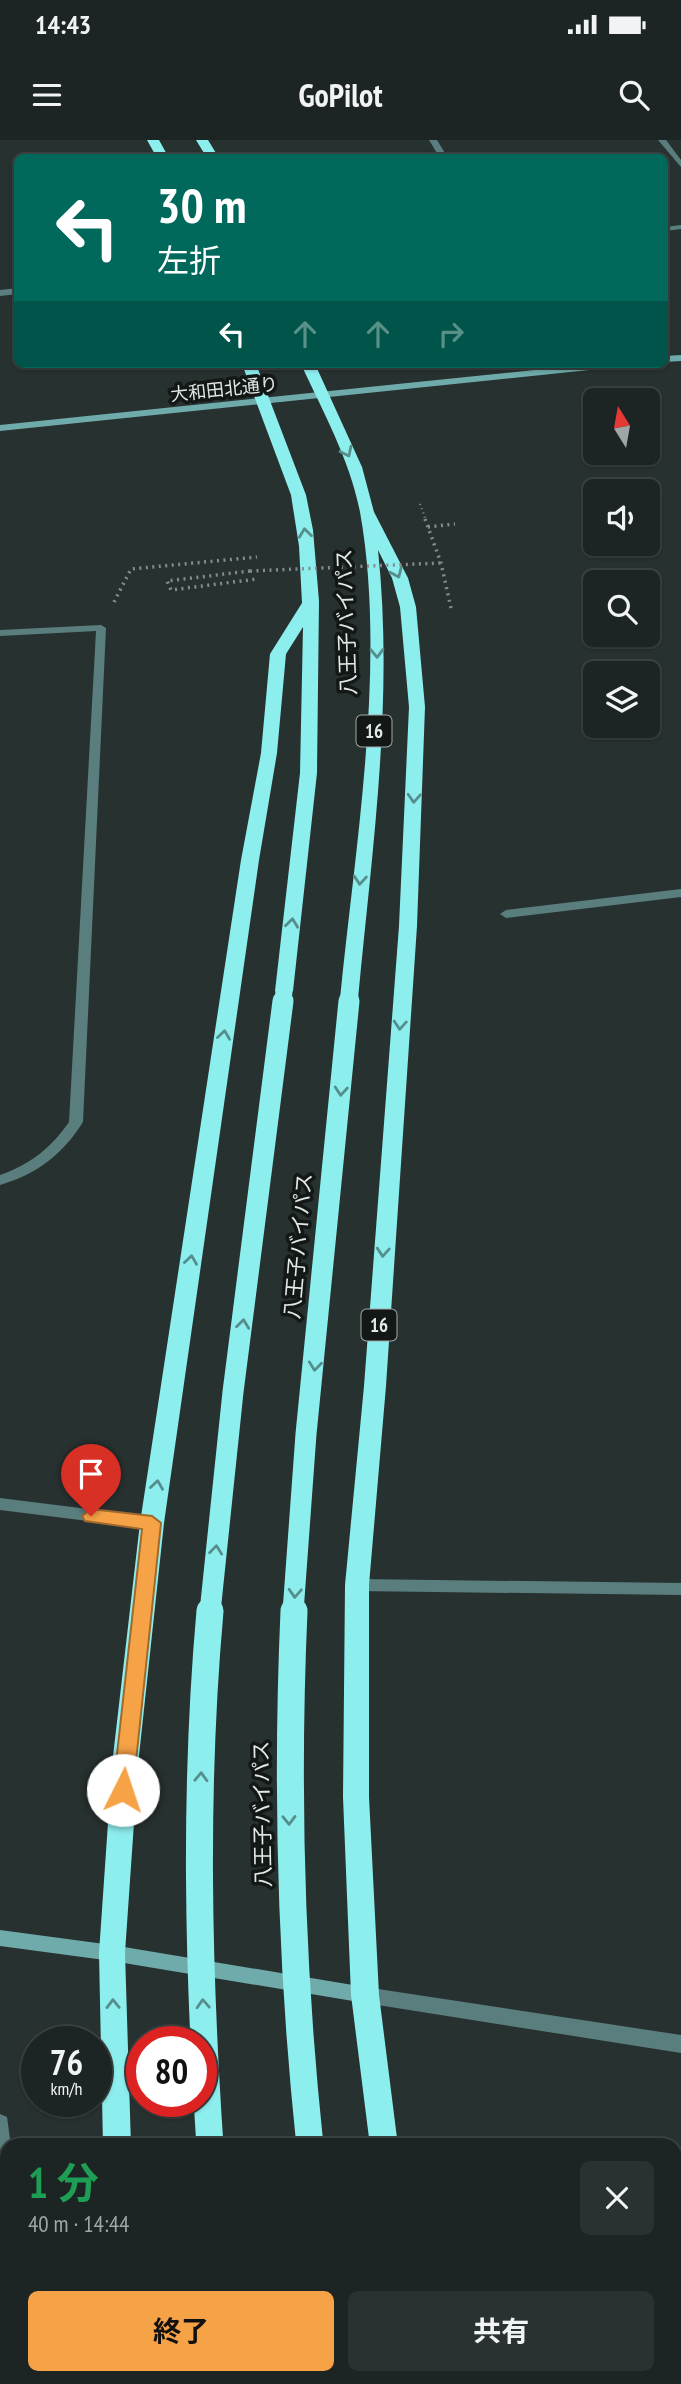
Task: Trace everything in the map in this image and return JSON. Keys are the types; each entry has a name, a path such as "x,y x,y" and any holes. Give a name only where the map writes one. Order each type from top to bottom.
{"highway":[{"name":"八王子バイパス","path":"211,2138 201,1975 199,1853 207,1647 311,758 313,666 306,537 297,489 251,368"},
{"name":"八王子バイパス","path":"309,2138 292,1927 290,1698 298,1541 377,705 375,592 367,512 355,467 311,368"},
{"name":"16","path":"367,512 400,578 408,607 417,707 408,926 375,1386 357,1585 356,1797 365,1995 383,2138"},
{"path":"117,2138 112,1953 125,1765 152,1523 247,874 269,753 278,654 311,601"}],"street":[{"path":"662,140 681,165"},
{"name":"大和田北通り","path":"0,428 580,368"},
{"path":"0,633 101,628 76,1122 57,1151 26,1171 0,1180"},
{"path":"506,914 681,893"},
{"path":"0,1504 152,1523"},
{"path":"357,1585 681,1589"},
{"path":"0,1938 112,1953 681,2044"}],"path":[{"path":"420,504 441,563 451,608"},
{"path":"428,527 455,524"},
{"path":"101,628 131,569 257,557"},
{"path":"257,579 171,590 167,581 250,570 441,563"}],"route":[{"path":"91,1516 152,1523 123,1790"}]}
